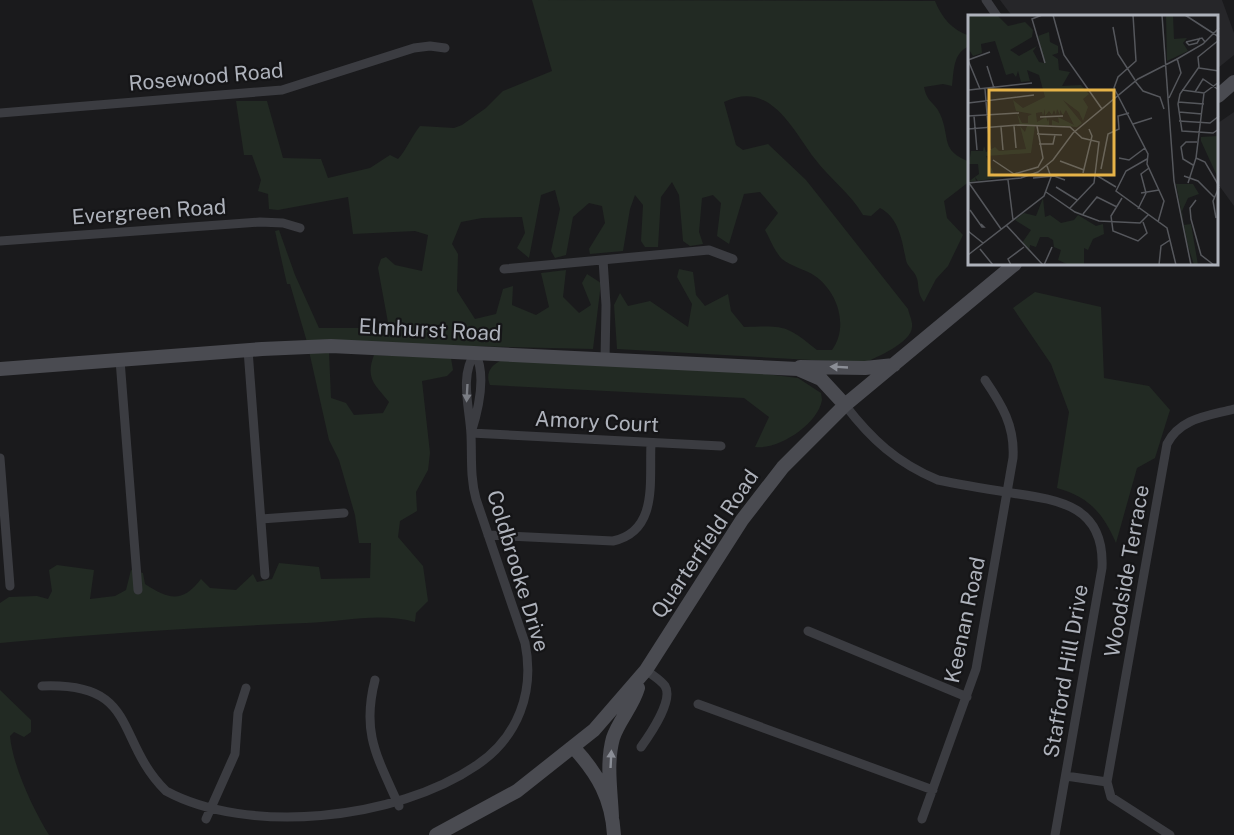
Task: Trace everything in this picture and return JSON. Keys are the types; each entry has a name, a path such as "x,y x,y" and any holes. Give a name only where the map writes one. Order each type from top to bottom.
{"main road":[{"path":"1219,95 1234,82"},
{"name":"Quarterfield Road","path":"436,835 517,791 574,748 612,711 644,673 753,504 803,445 845,405 1013,266"},
{"name":"Elmhurst Road","path":"0,369 248,350 332,346 798,369 816,375 830,386 845,405"},
{"path":"784,368 865,368 894,365"},
{"path":"614,835 610,760 614,737 636,698 644,673"},
{"path":"574,748 600,779 612,817"}],"street":[{"path":"986,0 996,15"},
{"name":"Rosewood Road","path":"0,113 282,90 414,48 430,46 445,48"},
{"name":"Evergreen Road","path":"0,241 260,222 284,223 300,228"},
{"path":"504,269 709,250 733,259"},
{"path":"603,260 606,305 604,360"},
{"path":"248,350 266,575"},
{"name":"Coldbrooke Drive","path":"337,824 399,806 446,783 486,759 508,736 522,708 528,680 527,655 471,476 471,434 467,402 469,362 475,354"},
{"path":"120,360 138,590"},
{"name":"Keenan Road","path":"922,819 967,697 981,648 1013,458 1012,431 1003,407 984,380"},
{"path":"845,405 876,443 902,463 938,480 1008,492"},
{"name":"Woodside Terrace","path":"1107,782 1167,444 1171,435 1185,423 1234,409"},
{"name":"Amory Court","path":"471,434 721,446"},
{"path":"488,534 613,541 632,534 645,518 648,506 651,443"},
{"path":"0,458 10,586"},
{"name":"Stafford Hill Drive","path":"1008,492 1061,502 1086,517 1100,540 1102,568 1055,835"},
{"path":"261,519 344,513"},
{"path":"808,631 967,697"},
{"path":"641,747 664,708 667,692 665,686 644,673"},
{"path":"375,680 369,712 370,735 399,806"},
{"path":"42,686 59,686 94,692 110,702 154,778 176,800 210,821 235,754 238,713 246,688"},
{"path":"698,704 933,790"},
{"path":"1066,776 1107,782 1111,797 1170,835"}],"shaded area":[{"path":"532,0 935,1 948,23 968,35 968,47 960,53 955,62 952,86 943,84 924,87 927,96 940,114 950,148 968,161 968,183 944,201 947,218 963,235 948,266 936,279 924,302 916,276 907,262 899,230 886,212 880,208 871,216 863,215 821,166 788,122 767,102 754,97 740,97 724,102 736,145 743,150 768,144 806,180 908,309 912,325 906,339 864,363 617,349 614,305 620,293 628,306 650,301 688,327 692,304 677,277 679,269 693,272 696,295 705,306 728,294 731,311 744,327 784,328 798,335 817,350 832,350 837,341 840,321 835,300 830,291 815,276 786,262 777,253 765,230 778,213 760,192 744,194 729,244 717,236 721,203 713,195 702,198 699,232 703,244 690,246 683,241 679,195 672,182 661,197 658,247 645,247 641,241 643,205 635,195 630,209 623,251 590,254 589,249 605,223 602,206 589,203 573,217 566,255 555,258 551,251 560,209 555,190 541,195 529,258 517,248 525,233 522,217 482,218 461,222 452,244 458,254 457,291 475,319 496,314 503,289 513,286 512,305 536,315 549,307 541,273 566,270 563,297 579,313 591,305 582,283 587,274 601,283 593,349 307,342 290,284 287,284 275,231 279,230 295,275 319,328 389,328 378,268 381,259 386,257 395,265 422,271 428,235 415,231 353,234 348,197 278,210 269,209 268,194 258,191 261,180 252,155 244,155 236,101 267,101 283,158 321,159 328,178 370,168 390,155 398,159 420,126 454,128 462,125 486,108 503,91 552,71"},
{"path":"1000,0 1222,0 1234,33 1234,55 1219,67 1219,15 1011,15"},
{"path":"1234,112 1234,206 1219,185 1219,122"},
{"path":"1035,292 1101,307 1104,378 1149,386 1170,410 1155,458 1137,468 1116,543 1106,523 1094,508 1078,496 1057,488 1069,412 1051,364 1013,308"},
{"path":"309,351 329,352 331,398 346,403 354,415 383,413 389,402 371,376 371,363 374,355 451,358 453,370 447,376 422,381 430,453 428,470 416,492 417,511 400,521 398,537 423,566 428,601 416,613 415,622 374,618 115,633 0,643 0,603 9,597 37,596 48,599 52,591 49,570 57,565 94,570 90,599 115,596 126,590 131,570 143,573 145,584 168,596 181,596 201,579 210,588 236,590 253,574 257,582 272,579 279,563 319,567 321,579 370,578 371,543 359,543 355,515 339,460 329,440"},
{"path":"502,360 757,373 798,378 821,393 822,400 813,418 796,434 775,444 755,447 769,417 744,398 490,385 488,377 490,370"},
{"path":"0,690 31,720 31,732 24,737 14,732 10,736 15,761 25,787 49,835 0,835"}]}
